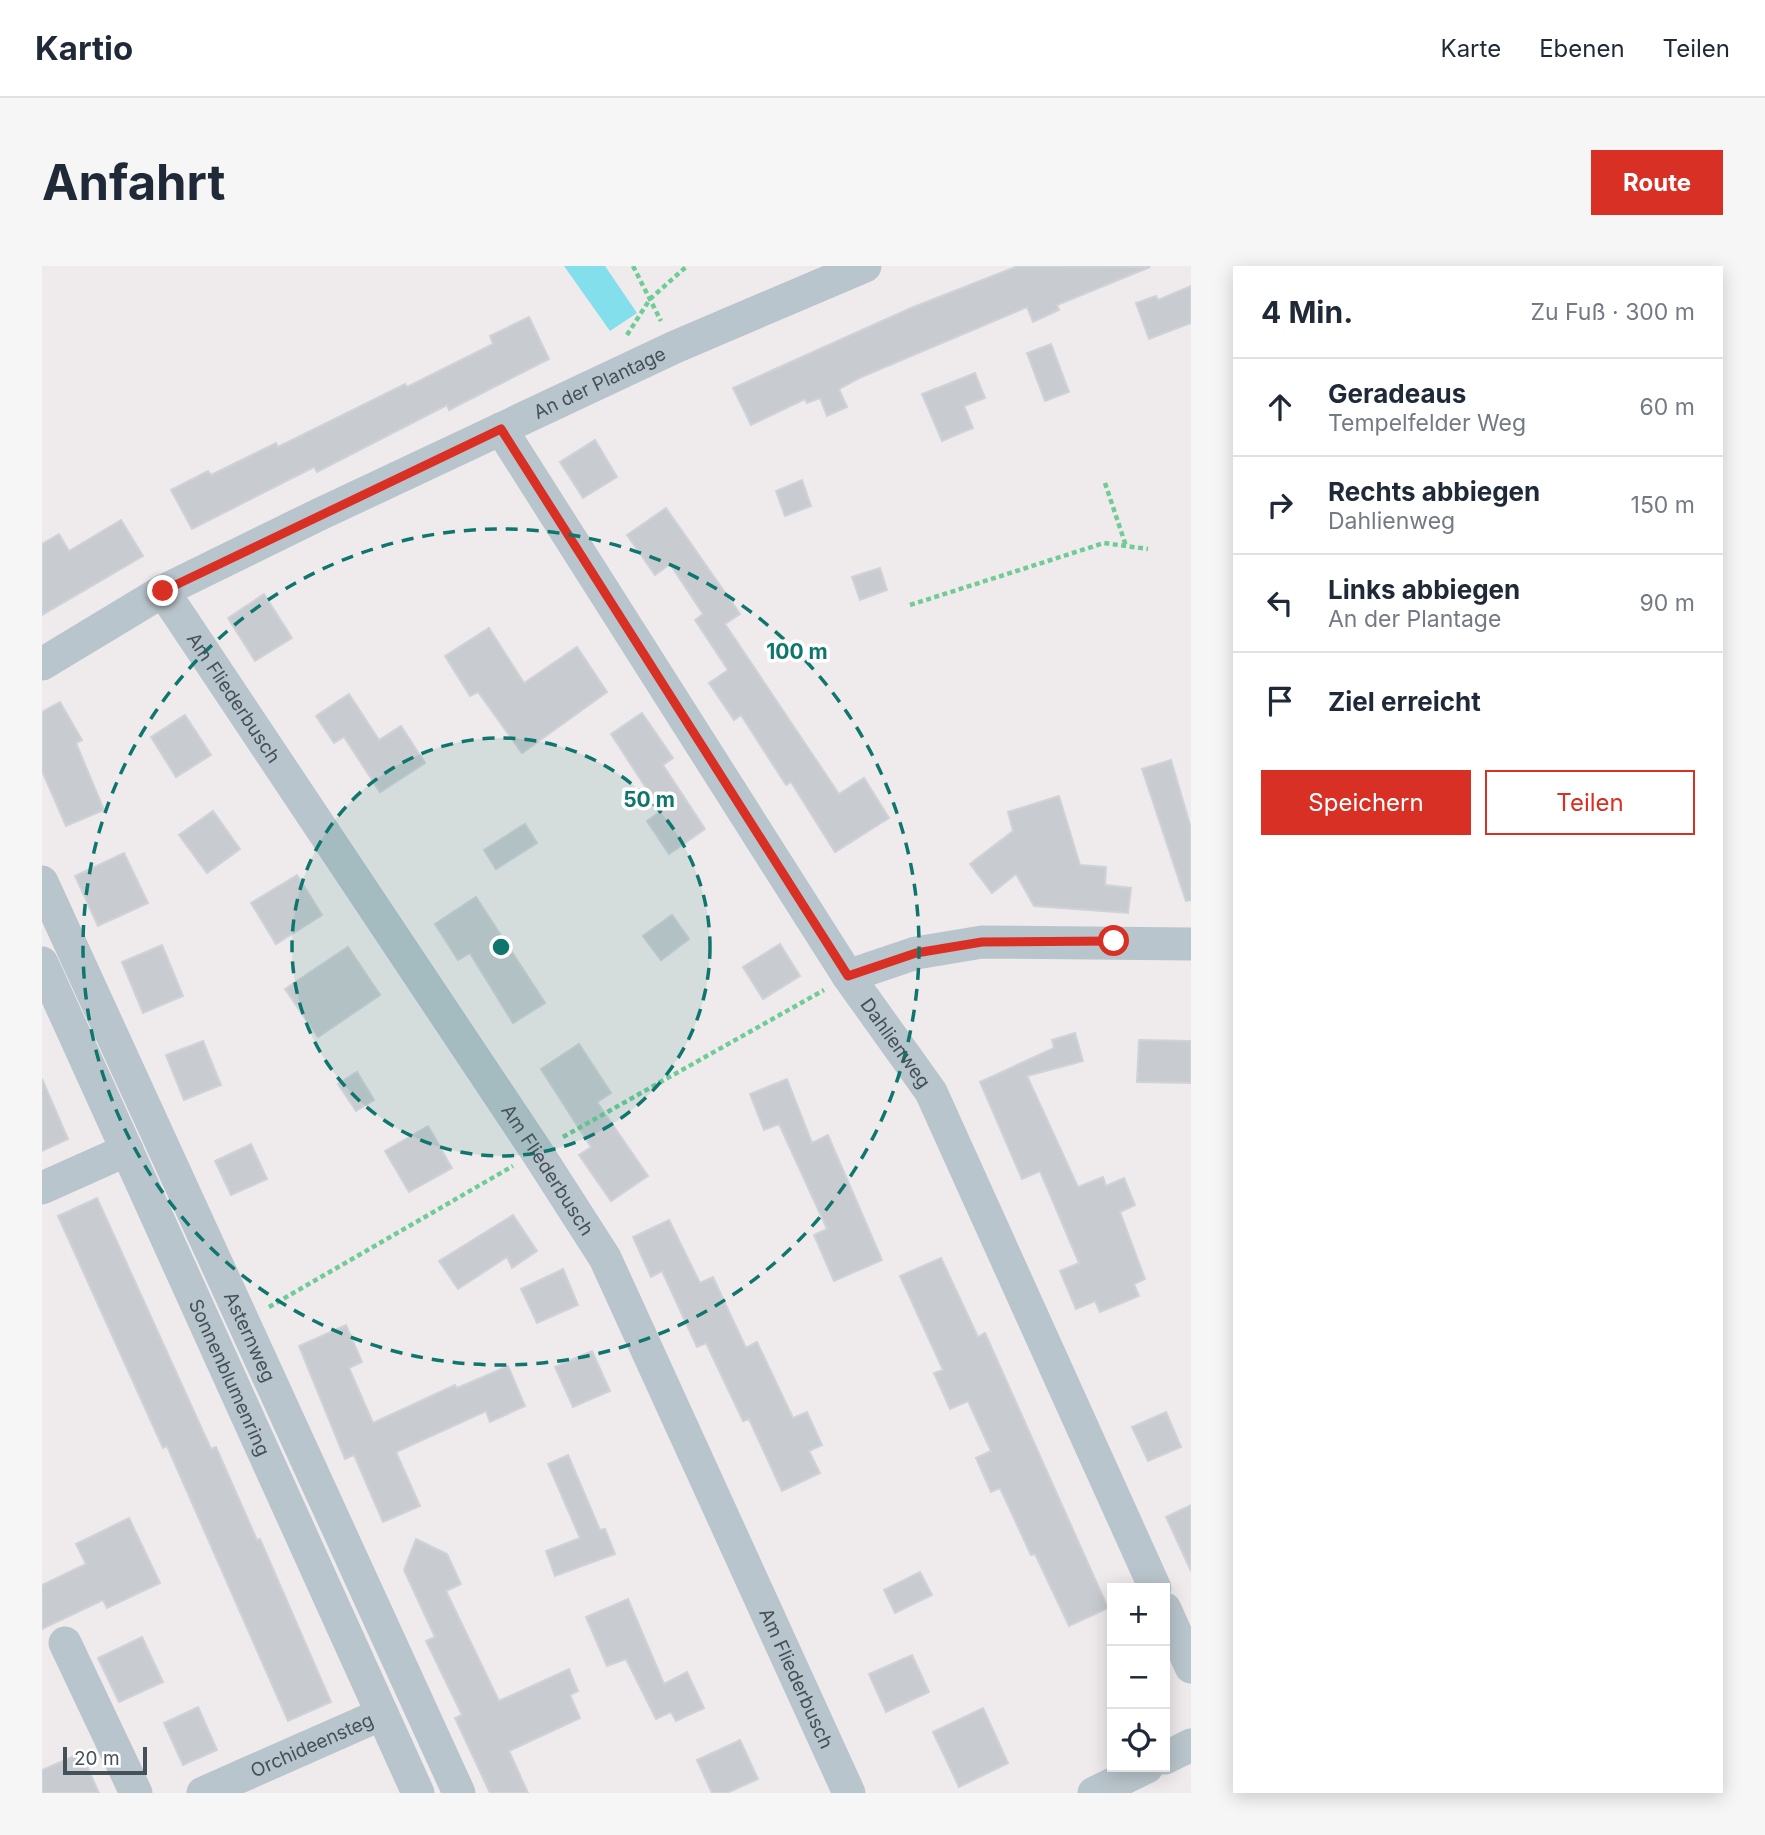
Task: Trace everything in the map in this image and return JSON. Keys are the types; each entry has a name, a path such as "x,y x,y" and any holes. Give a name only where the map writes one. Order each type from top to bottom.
{"street":[{"name":"An der Plantage","path":"42,664 163,591 674,347 865,266"},
{"name":"Dahlienweg","path":"501,429 848,976 931,1092 1154,1583"},
{"name":"Am Fliederbusch","path":"163,591 605,1258 849,1793"},
{"name":"Asternweg","path":"42,882 458,1793"},
{"path":"848,976 916,953 982,942 1191,944"},
{"name":"Sonnenblumenring","path":"42,963 418,1793"},
{"path":"42,1188 127,1150"},
{"path":"1170,1620 1191,1667"},
{"path":"65,1643 136,1793"},
{"name":"Orchideensteg","path":"203,1793 382,1714"},
{"path":"1170,1756 1191,1745"},
{"path":"1094,1793 1137,1772"}],"path":[{"path":"633,266 674,347"},
{"path":"623,340 650,299 687,266"},
{"path":"1105,483 1126,546"},
{"path":"910,606 1104,543 1148,549"}],"water":[{"path":"564,266 605,266 637,313 610,331"}],"building":[{"path":"1018,266 1150,267 1057,305 1059,310 1033,322 1027,307 859,378 839,389 847,407 827,416 820,398 807,403 805,399 751,425 733,388 911,308"},
{"path":"1191,286 1191,323 1149,339 1136,303 1156,296 1158,300"},
{"path":"529,317 549,359 449,410 447,405 317,472 314,467 192,529 171,490 208,471 211,475 276,443 278,447 405,384 407,387 493,344 490,336"},
{"path":"1051,344 1069,392 1045,401 1027,353"},
{"path":"975,373 985,398 964,406 973,428 942,441 922,394"},
{"path":"595,440 617,477 583,498 560,462"},
{"path":"802,480 811,506 785,516 776,491"},
{"path":"666,508 740,614 725,624 839,794 864,778 889,818 835,852 791,782 786,785 741,715 734,720 709,683 728,670 695,620 703,614 670,564 655,575 627,535"},
{"path":"121,520 143,556 42,615 42,544 59,534 69,551"},
{"path":"880,568 887,590 860,600 852,577"},
{"path":"264,594 292,638 255,661 228,618"},
{"path":"489,628 524,683 577,647 607,692 522,753 478,692 470,696 445,656"},
{"path":"349,694 379,740 401,726 425,763 380,792 344,737 334,743 316,716"},
{"path":"60,702 82,740 76,743 104,810 66,826 42,771 42,712"},
{"path":"642,713 673,758 663,765 705,829 669,854 647,821 661,811 611,734"},
{"path":"185,715 211,755 176,777 151,737"},
{"path":"1171,760 1191,828 1191,900 1186,901 1142,769"},
{"path":"1059,796 1080,865 1106,867 1105,885 1131,888 1128,913 1034,906 1016,874 992,893 970,864 1013,831 1008,812"},
{"path":"213,811 240,849 207,873 179,835"},
{"path":"525,824 537,843 496,869 484,850"},
{"path":"124,853 148,903 98,926 75,876"},
{"path":"297,875 322,915 276,944 251,903"},
{"path":"476,897 545,1003 513,1023 470,953 458,960 435,924"},
{"path":"672,915 689,939 661,960 643,936"},
{"path":"780,944 800,976 763,999 743,967"},
{"path":"162,945 183,996 143,1013 122,962"},
{"path":"348,947 380,995 318,1037 285,989"},
{"path":"1075,1033 1083,1061 1027,1076 1078,1187 1103,1177 1106,1186 1124,1178 1135,1205 1120,1212 1145,1279 1134,1284 1139,1296 1100,1312 1095,1301 1076,1309 1060,1271 1079,1263 1040,1171 1022,1179 980,1082 1054,1048 1052,1040"},
{"path":"1139,1040 1191,1041 1191,1083 1137,1082"},
{"path":"203,1041 221,1085 184,1100 166,1055"},
{"path":"579,1044 611,1093 597,1102 648,1176 611,1201 579,1155 591,1147 541,1069"},
{"path":"357,1072 374,1100 356,1111 338,1084"},
{"path":"42,1079 68,1139 42,1151"},
{"path":"787,1079 812,1143 828,1135 882,1260 834,1281 814,1235 827,1229 779,1124 764,1130 750,1094"},
{"path":"428,1126 452,1168 409,1192 385,1151"},
{"path":"251,1144 267,1179 231,1195 215,1161"},
{"path":"97,1198 211,1449 216,1447 257,1540 260,1539 331,1702 288,1721 167,1446 163,1448 58,1216"},
{"path":"513,1215 537,1251 512,1268 507,1257 458,1289 439,1261"},
{"path":"669,1220 700,1283 713,1277 746,1348 757,1342 793,1418 807,1412 822,1445 809,1451 820,1473 782,1491 749,1419 743,1421 706,1343 697,1347 662,1271 651,1277 633,1237"},
{"path":"941,1258 978,1337 985,1333 1107,1608 1069,1626 1035,1554 1031,1555 1000,1488 991,1492 976,1458 991,1451 968,1401 950,1409 934,1373 943,1370 900,1276"},
{"path":"563,1269 578,1305 537,1323 521,1289"},
{"path":"346,1325 362,1362 349,1368 373,1423 455,1385 457,1388 508,1366 525,1406 490,1422 486,1411 396,1452 420,1506 383,1522 354,1455 345,1459 299,1346"},
{"path":"592,1351 610,1391 573,1407 555,1367"},
{"path":"1166,1412 1181,1447 1148,1461 1132,1427"},
{"path":"568,1455 600,1530 605,1529 615,1554 555,1576 546,1551 580,1538 548,1464"},
{"path":"1191,1505 1191,1571 1166,1517"},
{"path":"129,1518 160,1583 107,1608 103,1600 42,1629 42,1585 86,1564 76,1544"},
{"path":"416,1539 447,1554 461,1584 446,1591 499,1701 569,1669 578,1691 570,1695 580,1718 509,1751 528,1793 490,1793 455,1718 462,1715 426,1641 435,1637 404,1570"},
{"path":"920,1572 932,1595 895,1613 884,1590"},
{"path":"628,1599 664,1684 687,1672 704,1708 676,1721 671,1712 656,1719 626,1659 607,1666 586,1617"},
{"path":"142,1637 163,1682 119,1702 98,1658"},
{"path":"912,1655 929,1692 886,1712 869,1674"},
{"path":"198,1707 217,1750 183,1765 164,1723"},
{"path":"983,1708 1008,1763 959,1787 933,1732"},
{"path":"740,1740 758,1779 727,1793 712,1793 697,1760"},
{"path":"81,1753 99,1793 42,1793 42,1770"}],"route":[{"path":"163,591 408,471 501,429 848,976 916,953 982,942 1114,941"}]}
